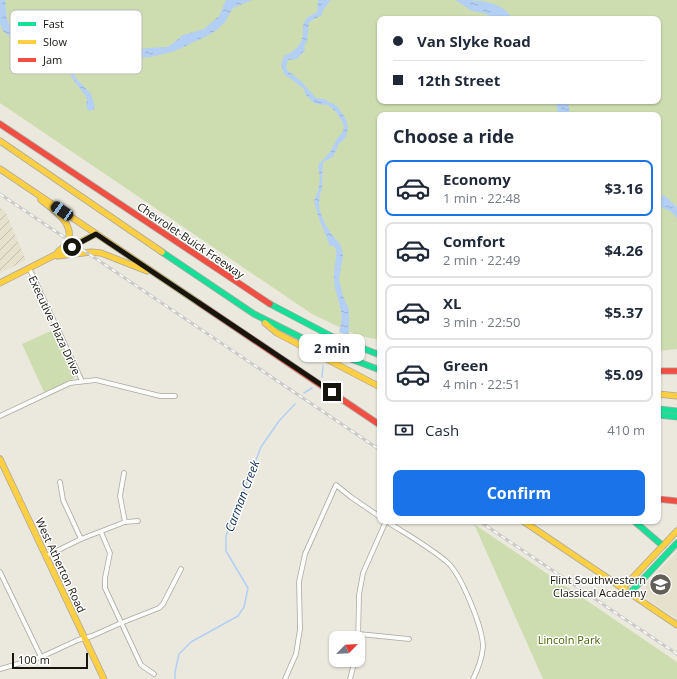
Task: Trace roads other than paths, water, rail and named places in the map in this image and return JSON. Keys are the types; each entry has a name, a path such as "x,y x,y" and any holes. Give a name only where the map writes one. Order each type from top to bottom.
{"main road":[{"name":"Chevrolet-Buick Freeway","path":"0,124 266,302 331,336 377,354"},
{"path":"0,141 254,314 277,333 377,385"},
{"path":"0,169 377,423"},
{"path":"16,180 66,223 68,229 68,240 53,256"},
{"path":"0,283 96,234"},
{"path":"53,256 91,252 101,253 111,256 126,264 154,273"},
{"path":"254,314 322,348 377,369"},
{"path":"661,371 677,371"},
{"path":"661,394 677,396"},
{"path":"661,409 677,411"},
{"path":"661,415 677,416"},
{"name":"West Atherton Road","path":"0,459 104,679"},
{"path":"661,500 677,501"},
{"path":"527,524 677,625"},
{"path":"637,524 663,546 668,548 676,544"},
{"path":"623,588 677,531"},
{"path":"630,593 676,544"}],"street":[{"name":"Executive Plaza Drive","path":"29,268 82,381"},
{"path":"0,416 70,383 82,381 96,380 160,396 175,396"},
{"path":"124,473 120,496 125,522"},
{"path":"60,482 63,500 82,539"},
{"path":"285,679 296,654 297,648 300,629 299,582 305,554 336,485 350,497 377,515"},
{"path":"46,556 82,539 125,522 138,521"},
{"path":"359,631 359,595 363,573 385,524"},
{"path":"391,524 448,562 463,585 480,628 483,640 479,668 473,679"},
{"path":"101,532 110,554 105,578 105,588 141,665 154,674"},
{"path":"0,668 41,657 78,640 92,636 159,608 163,604 181,569"},
{"path":"0,572 41,657"},
{"path":"365,635 410,639"},
{"path":"350,679 353,667"}],"water":[{"path":"0,0 5,0 7,20 10,25 10,37 3,31 0,23"},
{"path":"226,0 252,0 233,8 225,22 209,35 175,51 142,58 142,48 166,47 171,45 183,35 204,29 219,16"},
{"path":"318,0 331,0 323,10 322,15 309,22 307,42 304,46 305,50 297,59 288,60 286,67 288,71 301,81 316,98 324,99 337,106 346,119 348,128 346,137 339,144 333,157 323,162 322,189 319,203 320,211 325,224 340,244 342,250 343,256 339,279 343,296 349,309 349,336 339,332 341,315 334,281 336,256 335,249 334,246 330,246 319,219 314,201 318,191 320,178 318,165 330,152 342,133 344,128 343,123 336,112 328,105 316,104 312,101 306,95 303,88 284,74 281,65 284,56 300,44 303,37 303,24 307,18 317,12"},
{"path":"455,0 488,2 502,8 510,16 490,16 472,11"},
{"path":"71,74 74,74 75,77 91,94 95,107 93,110 89,111 86,107 87,100"},
{"path":"556,104 568,104 570,112 558,112"},
{"path":"661,195 665,196 677,207 677,218 670,211 661,207"}],"waterway":[{"name":"Carman Creek","path":"322,377 323,366"},
{"name":"Carman Creek","path":"304,393 312,388"},
{"name":"Carman Creek","path":"175,679 179,654 191,642 238,616 244,607 248,588 226,551 226,536 261,447 279,421 295,404"}],"railway":[{"path":"0,194 377,448"},
{"path":"483,524 677,654"}],"place":[{"name":"Flint Southwestern Classical Academy","path":"661,585"}],"park label":[{"name":"Lincoln Park","path":"569,639"}]}
